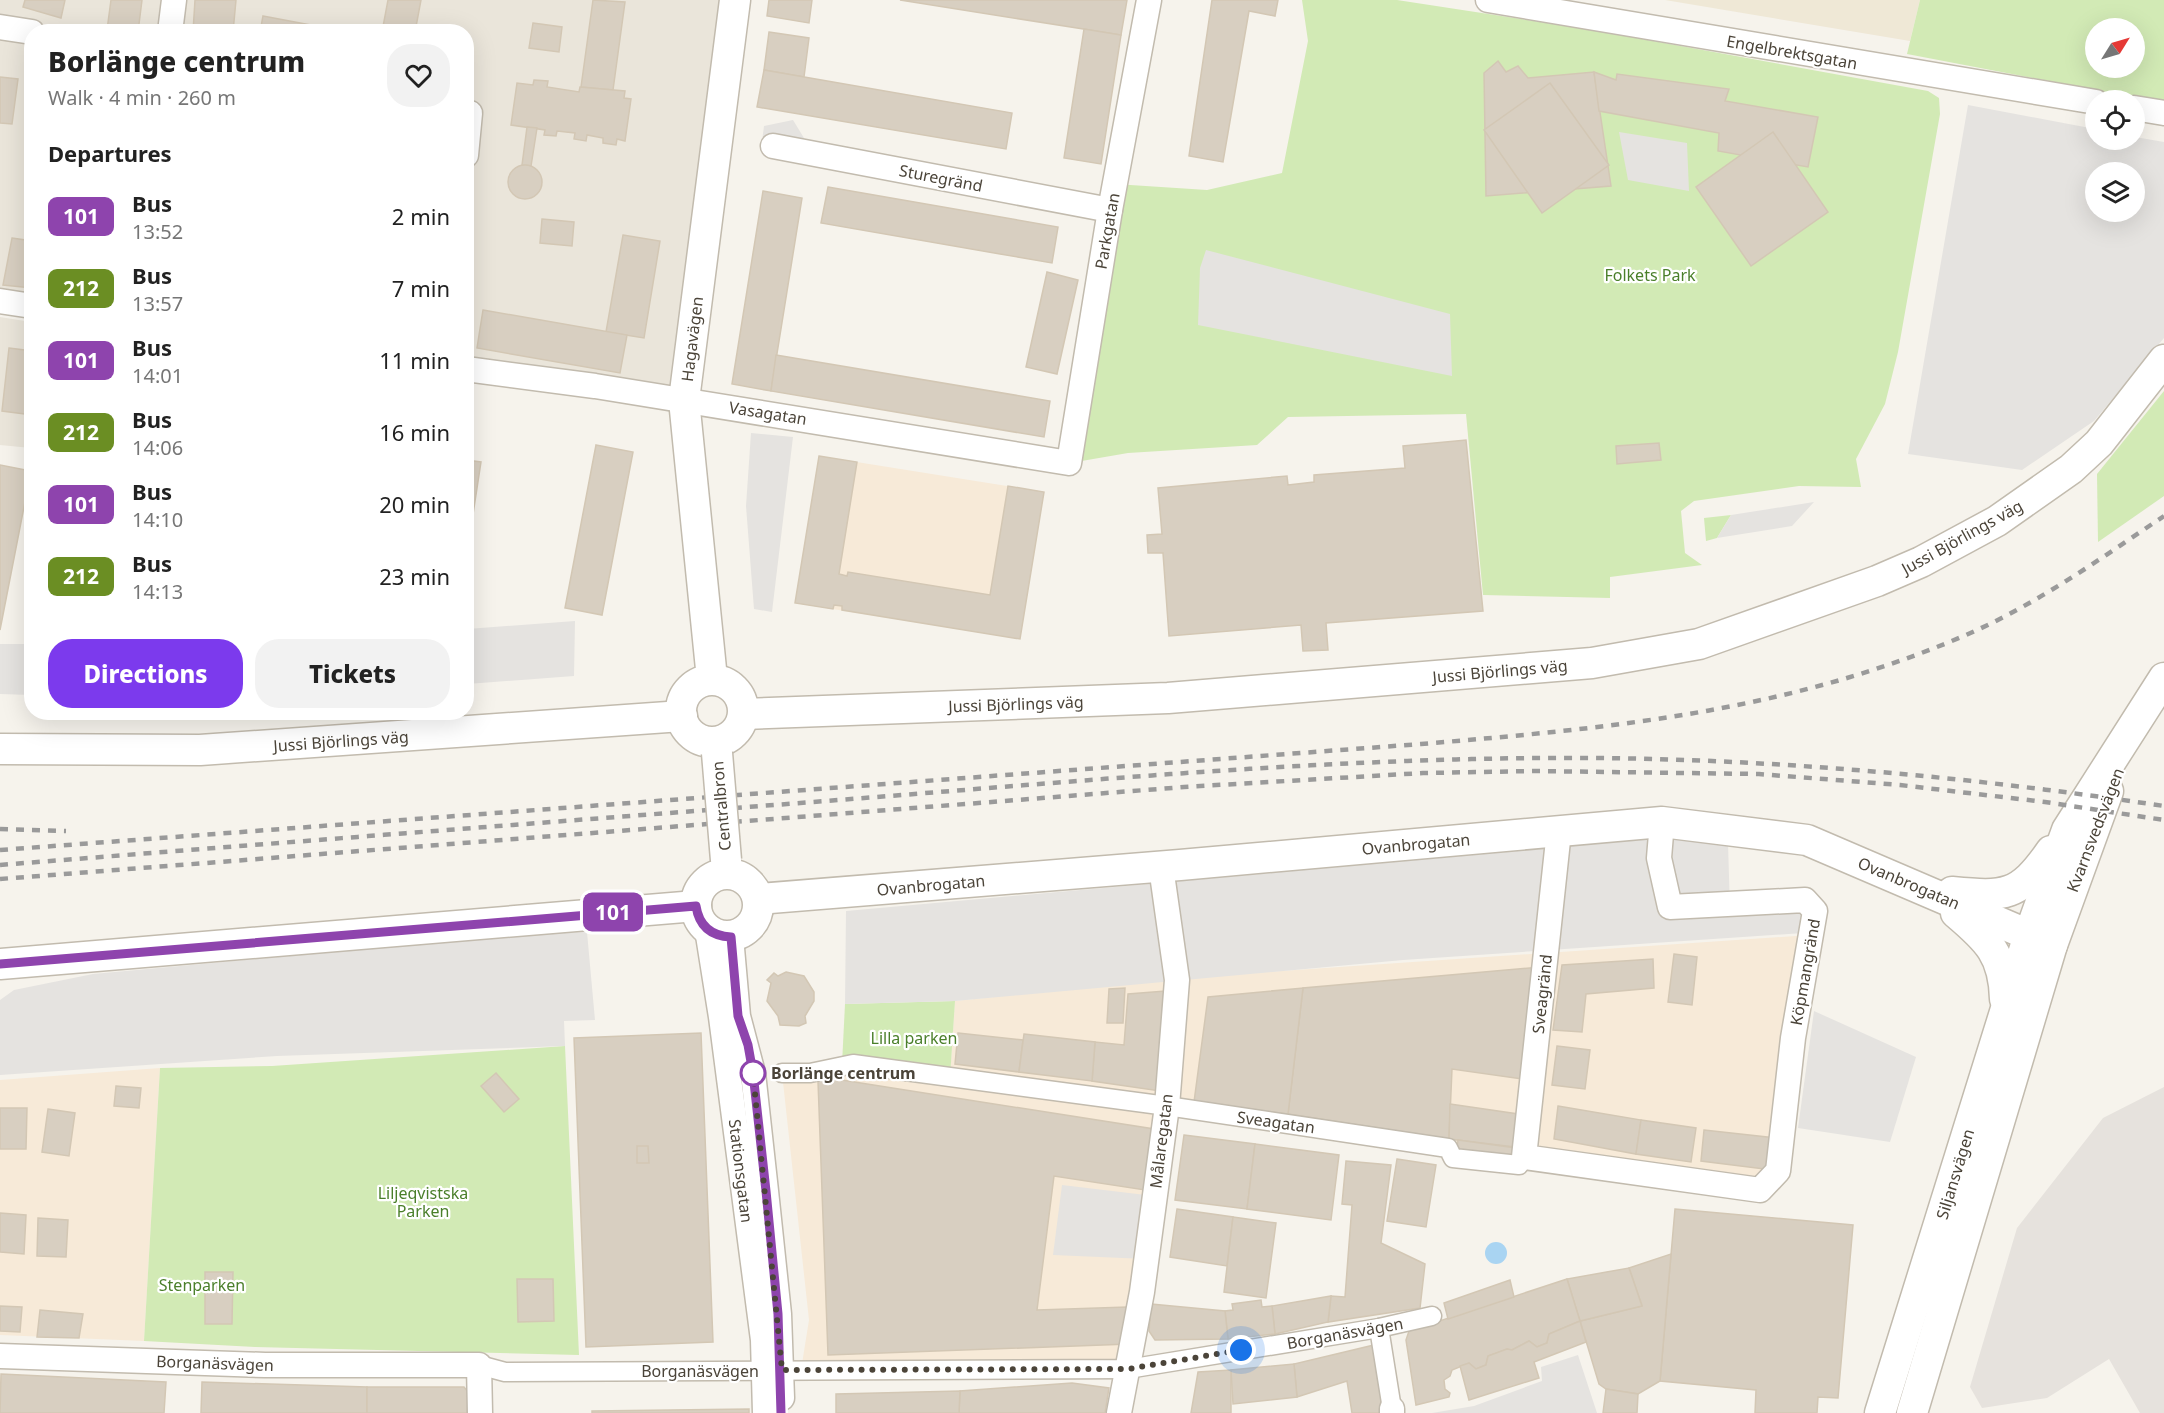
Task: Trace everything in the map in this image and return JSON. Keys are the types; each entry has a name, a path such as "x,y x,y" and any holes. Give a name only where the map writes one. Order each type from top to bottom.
{"street":[{"path":"171,24 174,0"},
{"name":"Hagavägen","path":"712,679 684,400 735,0"},
{"name":"Parkgatan","path":"1070,463 1110,210 1149,0"},
{"name":"Engelbrektsgatan","path":"1488,0 1601,9 2085,100"},
{"path":"0,27 24,31"},
{"path":"2145,110 2164,113"},
{"name":"Sturegränd","path":"773,146 1110,210"},
{"path":"0,301 24,305"},
{"name":"Jussi Björlings väg","path":"744,714 1168,698 1592,663 1699,644 1812,605 1910,567 1997,521 2063,475 2099,443 2164,360"},
{"name":"Vasagatan","path":"474,370 684,400 1070,463"},
{"name":"Kvarnsvedsvägen","path":"2040,940 2067,830 2164,678"},
{"path":"712,679 722,681 739,694 744,714 735,733 716,748 690,733 681,716 681,705 692,687 712,679"},
{"name":"Jussi Björlings väg","path":"0,749 200,750 681,716"},
{"name":"Kvarnsvedsvägen","path":"2040,940 2141,717"},
{"name":"Centralbron","path":"716,748 726,867"},
{"name":"Ovanbrogatan","path":"758,899 1161,867 1662,822 1807,840 2040,940"},
{"name":"Köpmangränd","path":"1662,822 1659,858 1670,907 1804,900 1815,911 1793,1038 1778,1171 1760,1190"},
{"path":"1928,891 1991,896 2009,892 2038,870 2067,830"},
{"name":"Sveagränd","path":"1524,1157 1559,831"},
{"path":"0,964 711,924 749,928 755,919 758,899 747,881 726,867 708,880 697,896 711,924"},
{"name":"Målaregatan","path":"1119,1413 1143,1283 1167,1106 1177,980 1161,867"},
{"path":"1928,891 1985,937 1997,956 2004,976 2005,1014"},
{"name":"Stationsgatan","path":"711,924 724,1040 781,1413"},
{"name":"Siljansvägen","path":"1880,1413 2005,1014 2040,940"},
{"name":"Siljansvägen","path":"1912,1413 2040,940"},
{"name":"Sveagatan","path":"782,1072 810,1074 852,1064 1167,1106 1448,1148 1453,1158 1519,1165 1524,1157 1760,1190"},
{"name":"Borganäsvägen","path":"0,1356 265,1365 479,1365 505,1372 1128,1369 1379,1328 1432,1316"},
{"path":"1379,1328 1392,1411"},
{"path":"479,1365 480,1413"},
{"name":"Stationsgatan","path":"765,1413 774,1370"}],"shaded area":[{"path":"0,0 735,0 684,400 474,370 474,24 24,24 24,299 0,295"},
{"path":"1665,0 1920,0 1910,41"},
{"path":"1968,105 2085,127 2085,150 2145,150 2145,139 2164,142 2164,338 2094,421 2022,470 1908,454"},
{"path":"793,120 804,138 761,149 764,126"},
{"path":"1619,132 1687,143 1689,191 1628,180"},
{"path":"1206,250 1450,314 1452,376 1198,325 1200,268"},
{"path":"0,317 24,321 24,447 0,445"},
{"path":"751,433 793,437 772,612 754,609 746,506"},
{"path":"819,456 1044,492 1020,639 795,603"},
{"path":"1814,502 1792,526 1717,538 1731,515"},
{"path":"575,621 574,676 474,683 474,628"},
{"path":"0,644 24,644 24,695 0,694"},
{"path":"1685,836 1728,843 1730,910 1802,909 1803,933 1403,960 955,1001 845,1004 846,911"},
{"path":"587,932 595,1020 564,1021 565,1046 277,1056 0,1075 0,1000 14,990 93,974 542,933"},
{"path":"1810,935 1760,1190 1167,1106 1128,1369 801,1370 809,1320 782,1073 853,1064 950,1078 955,1001 1178,978"},
{"path":"1814,1011 1916,1057 1890,1142 1798,1128"},
{"path":"160,1068 144,1341 0,1335 0,1080"},
{"path":"2164,1087 2164,1413 2140,1413 2109,1359 2047,1398 1982,1408 1970,1387 2017,1228 2103,1118"},
{"path":"1062,1185 1154,1196 1146,1259 1053,1255"},
{"path":"1578,1355 1597,1413 1432,1413 1474,1406 1542,1381 1541,1367"}],"green space":[{"name":"Folkets Park","path":"1302,0 1397,0 1587,29 1928,91 1939,98 1940,114 1898,352 1885,404 1856,459 1861,487 1799,486 1694,501 1681,511 1685,553 1702,565 1610,577 1610,598 1483,595 1466,414 1288,417 1257,445 1128,453 1070,463 1115,184 1207,190 1282,173 1308,41"},
{"path":"1920,0 2164,0 2164,103 2145,99 2145,90 2096,90 1907,54"},
{"path":"2164,391 2164,496 2098,542 2097,474"},
{"path":"1731,515 1717,538 1706,541 1704,518"},
{"name":"Lilla parken","path":"955,1001 950,1078 842,1064 845,1004"},
{"name":"Liljeqvistska Parken","path":"565,1046 579,1355 255,1347 144,1341 160,1068 272,1066"}],"water":[{"path":"1496,1242 1504,1245 1507,1253 1504,1261 1496,1264 1488,1261 1485,1253 1488,1245"}],"building":[{"path":"25,0 65,0 61,18 23,7"},
{"path":"111,0 142,0 139,24 108,24"},
{"path":"195,0 236,0 234,24 194,24"},
{"path":"388,0 421,0 416,24 384,24"},
{"path":"593,0 625,2 613,90 581,87"},
{"path":"769,0 812,0 809,23 767,16"},
{"path":"900,0 1127,0 1121,35"},
{"path":"1212,0 1278,0 1275,16 1249,11 1223,162 1189,156"},
{"path":"263,16 306,24 262,24"},
{"path":"533,23 562,27 559,52 529,48"},
{"path":"1084,29 1121,35 1101,164 1064,158"},
{"path":"769,32 809,38 804,77 764,70"},
{"path":"1498,61 1506,72 1518,66 1528,78 1594,72 1611,186 1486,196 1484,73"},
{"path":"764,70 1012,113 1006,149 757,107"},
{"path":"1594,72 1616,80 1617,74 1729,89 1725,101 1818,117 1808,167 1718,151 1719,133 1599,111"},
{"path":"0,77 18,79 12,124 0,123"},
{"path":"534,80 548,81 547,87 579,92 580,87 625,91 624,98 631,99 625,141 617,139 616,145 603,143 603,138 587,135 586,141 574,139 575,133 557,131 556,136 544,135 545,130 511,125 517,83 533,85"},
{"path":"1550,83 1609,165 1542,213 1484,130"},
{"path":"527,127 537,128 531,166 522,165"},
{"path":"1773,132 1828,212 1751,266 1696,187"},
{"path":"525,165 537,170 542,182 537,194 525,199 513,194 508,182 513,170"},
{"path":"828,187 1058,227 1052,263 821,223"},
{"path":"763,191 802,198 771,391 732,384"},
{"path":"542,219 574,222 572,246 540,243"},
{"path":"623,235 660,241 644,338 606,332"},
{"path":"12,238 24,240 24,287 3,285"},
{"path":"1047,272 1078,280 1057,374 1026,367"},
{"path":"483,310 627,335 620,373 477,348"},
{"path":"9,348 24,350 24,414 2,411"},
{"path":"776,355 1050,401 1044,437 771,391"},
{"path":"1466,440 1483,611 1326,623 1328,650 1303,651 1301,625 1169,636 1163,553 1148,553 1147,535 1162,534 1158,488 1287,476 1288,485 1314,482 1314,475 1405,468 1403,446"},
{"path":"1659,443 1661,460 1617,464 1616,446"},
{"path":"596,445 633,452 602,615 565,608"},
{"path":"819,456 857,462 839,574 847,576 848,572 990,595 1008,486 1044,492 1020,639 842,610 842,606 834,605 833,609 795,603"},
{"path":"474,461 481,462 474,508"},
{"path":"0,465 24,470 24,507 0,630"},
{"path":"1674,954 1697,957 1692,1005 1668,1002"},
{"path":"1653,959 1654,988 1586,994 1582,1032 1553,1030 1562,965"},
{"path":"1541,967 1529,1080 1452,1069 1449,1139 1288,1114 1303,988"},
{"path":"786,972 804,976 814,992 814,1001 805,1016 806,1023 799,1026 780,1025 778,1016 767,1001 771,983 767,980 774,973 778,976"},
{"path":"1125,988 1123,1023 1107,1023 1109,989"},
{"path":"1303,988 1288,1114 1194,1102 1208,997"},
{"path":"1165,991 1160,1091 1092,1081 1095,1042 1124,1045 1128,994"},
{"path":"701,1033 713,1342 586,1347 574,1038"},
{"path":"958,1033 1023,1040 1019,1072 955,1064"},
{"path":"1024,1034 1095,1042 1092,1081 1019,1072"},
{"path":"1557,1046 1590,1050 1585,1089 1552,1085"},
{"path":"496,1073 519,1099 504,1112 481,1086"},
{"path":"829,1078 1154,1129 1145,1190 1054,1176 1037,1310 1127,1307 1129,1344 828,1355 818,1081"},
{"path":"116,1086 141,1088 139,1108 114,1106"},
{"path":"1450,1104 1525,1115 1523,1148 1449,1139"},
{"path":"1558,1106 1641,1120 1636,1154 1554,1139"},
{"path":"0,1108 27,1108 26,1149 0,1149"},
{"path":"48,1109 75,1113 69,1156 42,1152"},
{"path":"1641,1120 1696,1128 1691,1162 1636,1154"},
{"path":"1704,1130 1776,1138 1772,1170 1701,1161"},
{"path":"1184,1135 1255,1144 1247,1209 1175,1200"},
{"path":"1458,1140 1516,1148 1515,1162 1456,1156"},
{"path":"1255,1144 1339,1155 1331,1220 1247,1209"},
{"path":"637,1146 648,1146 649,1163 637,1163"},
{"path":"1397,1159 1436,1165 1426,1227 1387,1221"},
{"path":"1346,1161 1391,1165 1381,1243 1425,1264 1420,1308 1328,1322 1331,1296 1345,1297 1352,1205 1342,1204"},
{"path":"1177,1209 1233,1217 1227,1266 1170,1257"},
{"path":"1675,1209 1853,1225 1838,1398 1818,1397 1817,1413 1755,1413 1756,1390 1660,1381"},
{"path":"0,1213 26,1215 24,1254 0,1252"},
{"path":"1233,1217 1276,1223 1266,1298 1224,1292"},
{"path":"38,1218 68,1220 66,1257 37,1256"},
{"path":"1671,1254 1660,1381 1638,1394 1606,1389 1599,1384 1580,1321 1642,1306 1629,1268"},
{"path":"1629,1268 1642,1306 1580,1321 1567,1279"},
{"path":"205,1272 233,1272 232,1324 205,1324"},
{"path":"517,1279 553,1279 554,1321 518,1322"},
{"path":"1567,1279 1580,1321 1549,1334 1547,1343 1537,1347 1529,1341 1512,1350 1507,1349 1488,1356 1486,1365 1476,1369 1469,1363 1452,1370 1450,1376 1444,1380 1445,1389 1450,1393 1449,1397 1416,1405 1406,1340 1409,1331"},
{"path":"1510,1280 1514,1297 1448,1319 1444,1303"},
{"path":"1331,1296 1328,1322 1275,1334 1272,1306"},
{"path":"1261,1300 1262,1307 1272,1306 1275,1334 1228,1339 1225,1311 1233,1310 1232,1304"},
{"path":"1151,1304 1225,1311 1228,1339 1155,1340 1149,1331"},
{"path":"0,1306 22,1307 20,1332 0,1331"},
{"path":"40,1310 83,1314 79,1338 37,1337"},
{"path":"1580,1321 1586,1342 1534,1362 1539,1378 1469,1400 1460,1366 1469,1363 1476,1369 1486,1365 1488,1356 1507,1349 1512,1350 1529,1341 1537,1347 1547,1343 1549,1334"},
{"path":"1374,1345 1385,1413 1352,1413 1347,1381 1297,1397 1294,1364"},
{"path":"1294,1364 1297,1397 1233,1404 1231,1370"},
{"path":"1231,1370 1231,1413 1191,1413 1198,1372"},
{"path":"1,1374 166,1382 164,1413 0,1413"},
{"path":"202,1382 367,1387 367,1413 201,1413"},
{"path":"1072,1383 1109,1388 1105,1413 959,1413 960,1391"},
{"path":"367,1387 464,1387 469,1393 467,1413 367,1413"},
{"path":"1606,1389 1638,1394 1637,1413 1603,1413"},
{"path":"960,1391 959,1413 836,1413 836,1394"},
{"path":"749,1409 749,1413 592,1413 592,1411"}],"railway":[{"path":"0,850 1421,744 1630,723 1765,699 1832,682 1899,661 1966,635 2018,609 2092,564 2164,516"},
{"path":"0,865 1212,771 1502,758 1670,759 1883,772 2024,787 2164,806"},
{"path":"0,879 1184,787 1423,773 1536,771 1759,774 1900,785 2045,802 2164,820"},
{"path":"0,829 66,831"}],"bus line":[{"name":"101","path":"0,964 696,906 697,915 707,929 714,934 731,937 738,1016 748,1045 753,1073 766,1191 782,1370 781,1413"}],"place":[{"name":"Borlänge centrum","path":"753,1073"}],"route":[{"path":"753,1073 782,1370 1128,1369 1241,1350"}],"park label":[{"name":"Stenparken","path":"202,1285"}]}
